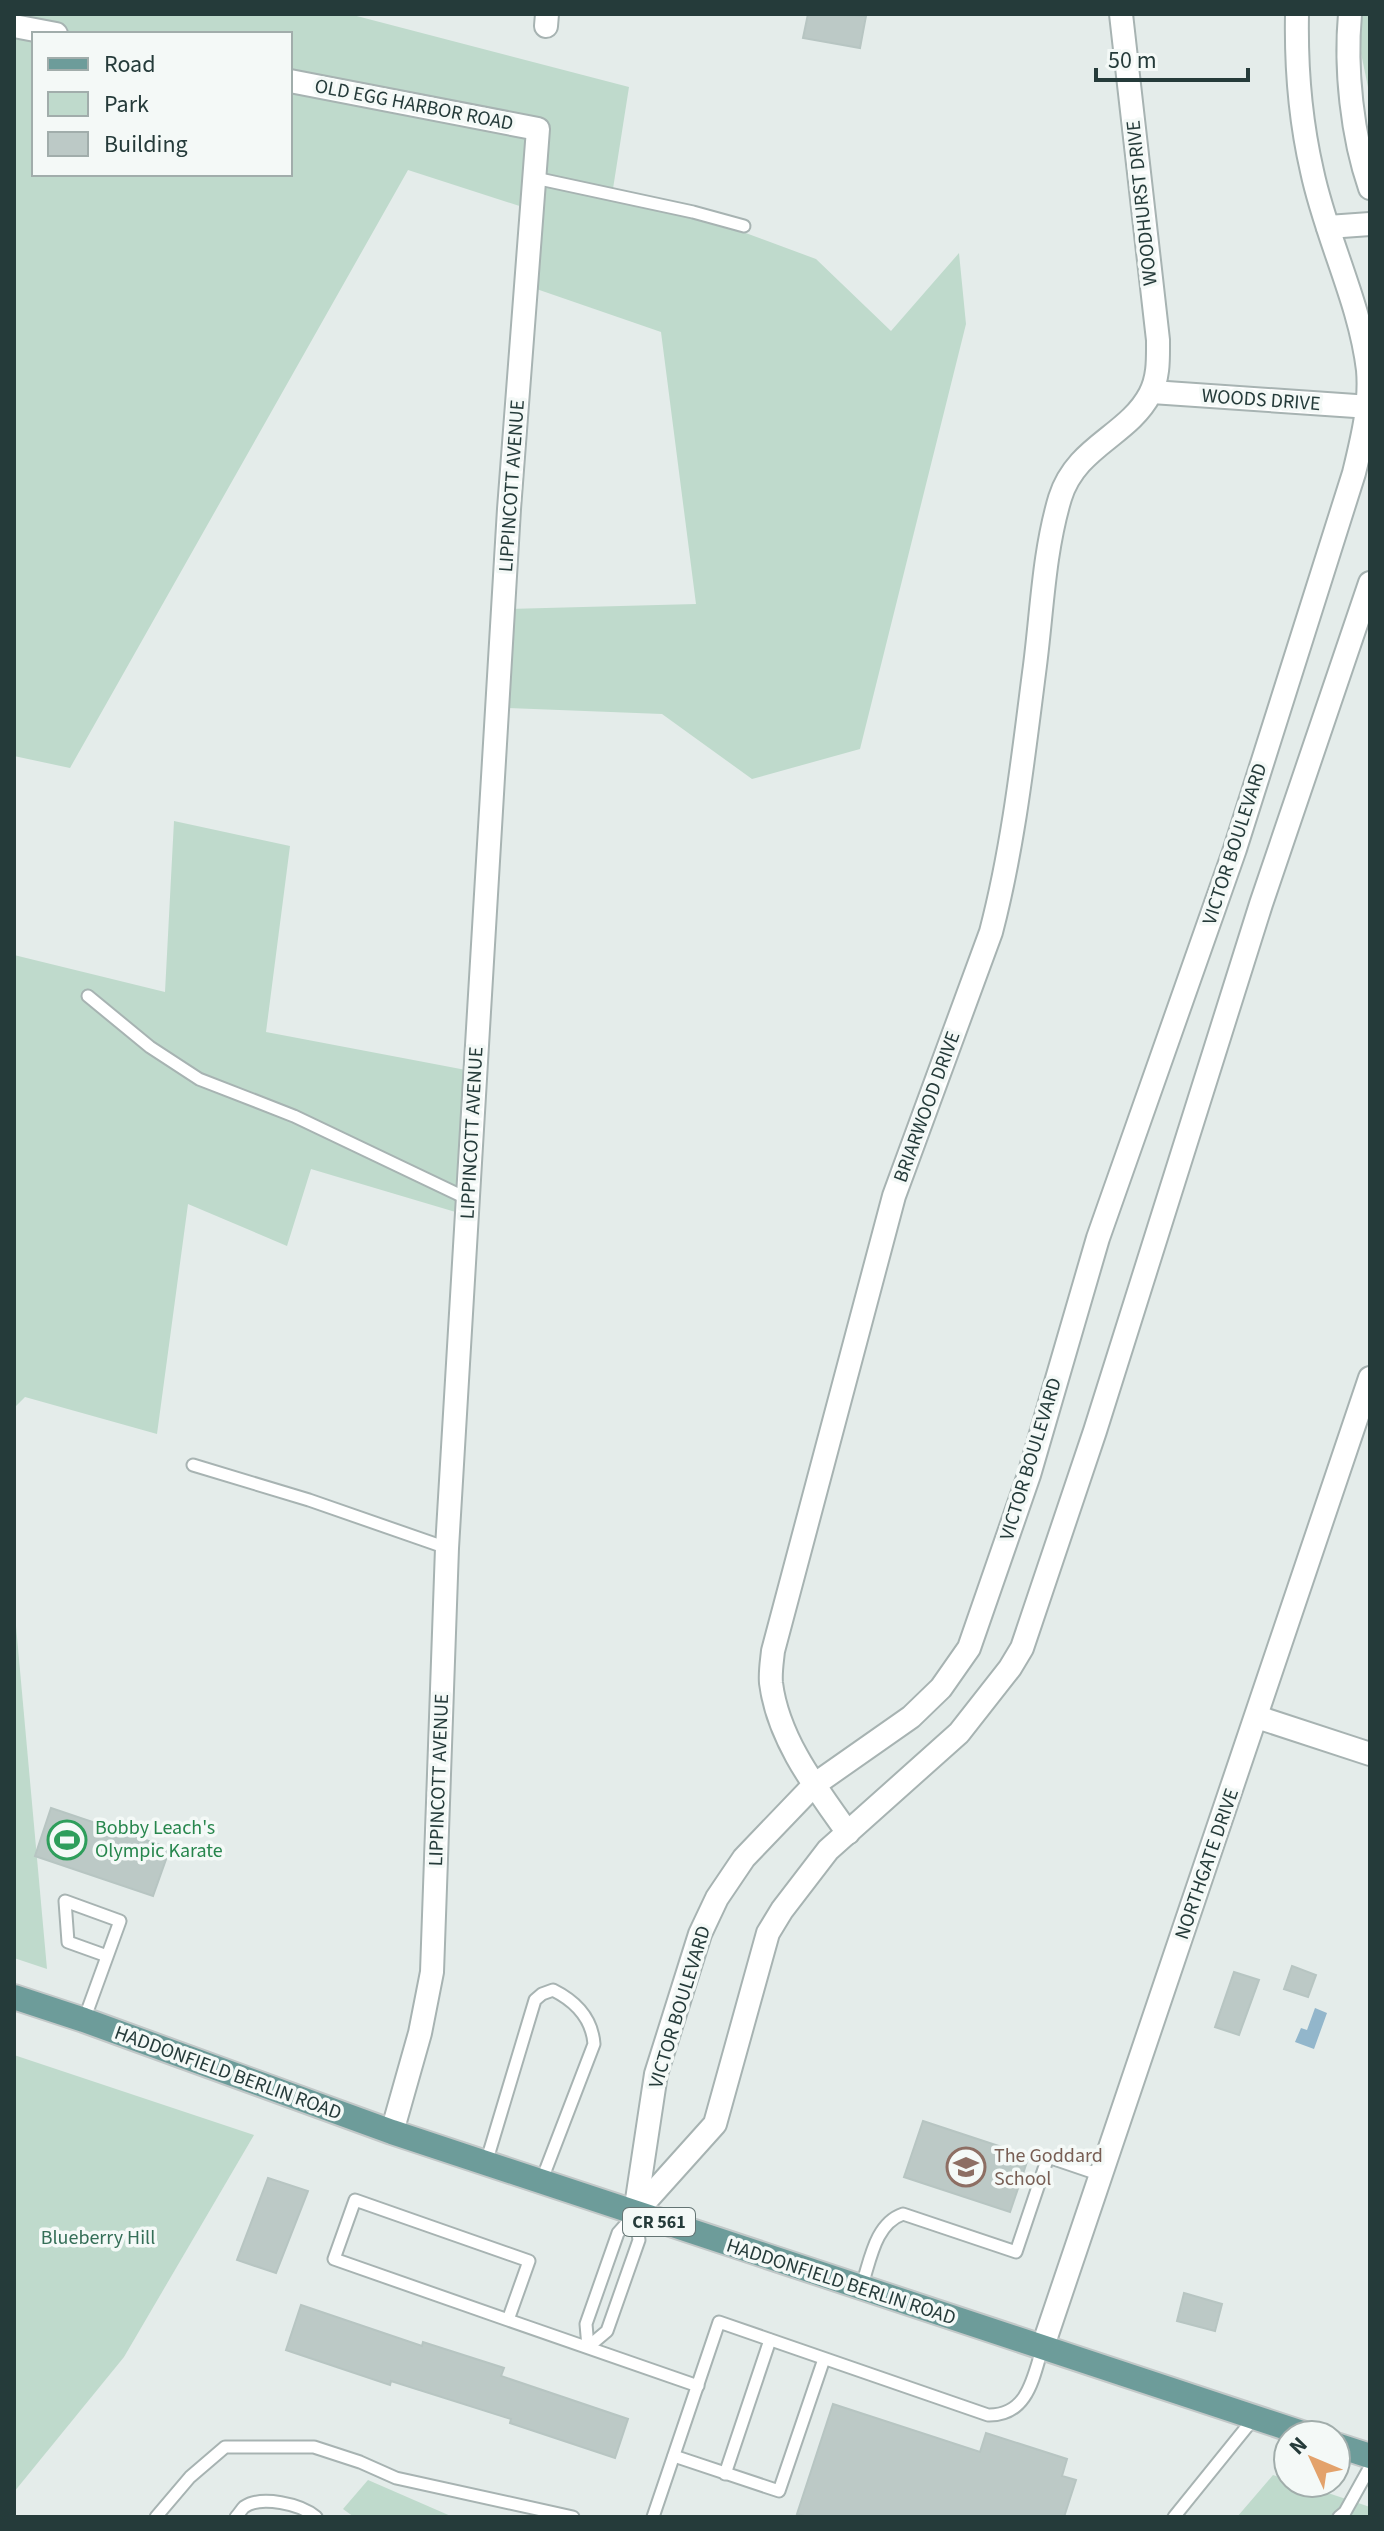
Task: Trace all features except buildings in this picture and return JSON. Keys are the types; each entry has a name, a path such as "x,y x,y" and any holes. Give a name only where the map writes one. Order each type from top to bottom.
{"main road":[{"name":"HADDONFIELD BERLIN ROAD","path":"14,1997 392,2132 1272,2423"}],"street":[{"name":"WOODHURST DRIVE","path":"1121,14 1158,340 1157,372 1152,392"},
{"name":"VICTOR BOULEVARD","path":"635,2213 656,2074 700,1934 717,1898 744,1858 814,1785 911,1717 941,1688 969,1648 1029,1475 1098,1238 1235,849 1354,473 1368,407 1368,372 1361,336 1312,174 1297,62 1297,14"},
{"path":"1350,14 1352,113 1370,188"},
{"path":"14,26 46,32"},
{"name":"OLD EGG HARBOR ROAD","path":"292,81 538,129"},
{"name":"LIPPINCOTT AVENUE","path":"392,2132 420,2033 432,1972 447,1548 509,509 538,129"},
{"path":"1328,227 1370,224"},
{"name":"WOODS DRIVE","path":"1152,392 1368,407"},
{"name":"BRIARWOOD DRIVE","path":"848,1833 814,1785 784,1730 771,1679 773,1651 894,1196 991,932 1002,890 1034,673 1047,553 1061,496 1071,474 1090,451 1138,412 1152,392"},
{"path":"635,2213 715,2124 768,1933 782,1910 828,1850 959,1733 1022,1648 1095,1431 1261,904 1370,583"},
{"name":"NORTHGATE DRIVE","path":"1042,2349 1370,1378"},
{"path":"1257,1717 1370,1754"}],"lane":[{"path":"535,178 744,226"},
{"path":"88,996 150,1047 199,1079 294,1116 468,1199"},
{"path":"193,1465 321,1504 447,1548"},
{"path":"84,2020 120,1921 65,1901 68,1942 107,1956"},
{"path":"486,2163 535,2000 553,1990 568,1997 577,2007 592,2028 594,2044 541,2182"},
{"path":"861,2289 881,2231 897,2216 903,2214 1016,2252 1048,2157 1101,2175"},
{"path":"508,2320 529,2261 355,2200 334,2259 508,2320 588,2347 698,2386"},
{"path":"588,2347 586,2324 599,2285 618,2233 635,2213"},
{"path":"588,2347 607,2331 639,2240 635,2213"},
{"path":"653,2517 719,2322 981,2414 995,2415 1010,2411 1025,2398 1042,2349"},
{"path":"725,2474 770,2340"},
{"path":"674,2456 779,2491 824,2359"},
{"path":"1174,2517 1255,2417"},
{"path":"156,2517 190,2477 225,2447 314,2447 396,2478 573,2517"},
{"path":"1339,2517 1345,2512 1370,2467"},
{"path":"236,2517 245,2506 270,2500 310,2512 316,2517"}],"green space":[{"path":"14,14 349,14 629,87 612,195 713,221 816,259 891,331 959,253 966,324 860,749 752,779 662,714 506,708 507,609 696,604 661,332 522,284 532,210 408,170 70,768 14,756"},
{"path":"1353,14 1370,14 1370,97"},
{"path":"174,821 290,846 266,1032 487,1074 479,1219 311,1169 287,1246 188,1204 157,1434 25,1397 14,1408 14,955 165,992"},
{"path":"14,1604 47,1969 14,1958"},
{"name":"Blueberry Hill","path":"14,2055 254,2135 124,2357 14,2492"},
{"path":"1272,2476 1272,2499 1346,2499 1370,2507 1370,2517 1237,2517"},
{"path":"368,2480 453,2517 354,2517 343,2509"}],"water":[{"path":"1315,2008 1327,2013 1314,2049 1295,2042 1301,2028 1307,2030"}],"place":[{"name":"Bobby Leach's Olympic Karate","path":"67,1840"},
{"name":"The Goddard School","path":"966,2167"}]}
